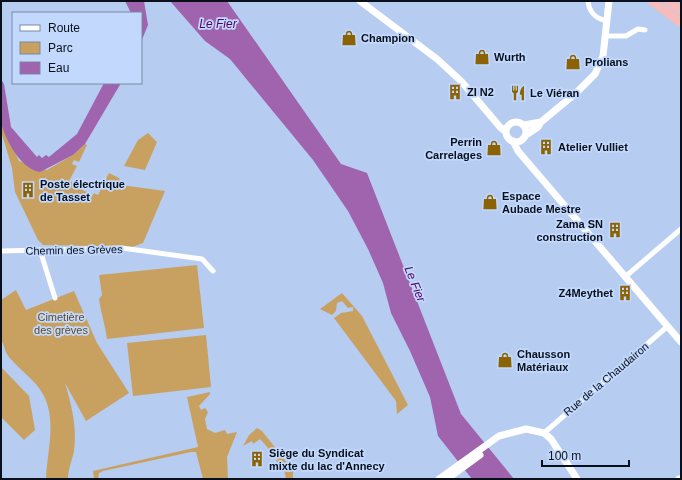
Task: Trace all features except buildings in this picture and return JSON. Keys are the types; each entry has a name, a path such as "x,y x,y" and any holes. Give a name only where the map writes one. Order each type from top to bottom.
{"highway":[{"path":"652,1 681,23"},
{"path":"668,1 681,11"}],"street":[{"path":"360,1 437,59 461,81 506,132 518,151 524,156 681,342"},
{"path":"588,1 589,9 594,15 607,22"},
{"path":"513,141 524,138 538,127 541,122 576,93 595,74 603,56 609,1"},
{"path":"606,36 626,36 638,29 645,30"},
{"path":"494,120 510,123 517,122 524,126 541,122"},
{"path":"506,132 510,123"},
{"path":"524,126 524,156"},
{"path":"625,277 681,229"},
{"name":"Chemin des Grèves","path":"1,251 114,248 202,259 213,271"},
{"path":"40,250 55,298"},
{"name":"Rue de la Chaudairon","path":"544,433 668,326"},
{"path":"439,479 447,477 491,444 515,430 526,428 544,433 558,447 577,479"}],"green space":[{"path":"1,122 19,161 47,170 73,155 85,144 87,145 79,162 74,160 72,164 77,166 69,181 83,188 82,190 87,192 86,195 91,198 94,193 98,195 109,173 119,178 121,185 165,191 143,243 132,247 43,245 38,240 15,192 12,168 1,131"},
{"path":"148,133 157,142 145,170 124,166 138,140"},
{"path":"197,265 204,328 107,339 99,299 102,295 99,275"},
{"name":"Cimetière des grèves","path":"16,290 26,310 74,291 97,343 129,393 86,421 65,383 72,409 75,434 74,451 69,468 68,479 46,479 50,432 49,409 39,388 10,358 1,341 1,300"},
{"path":"342,293 362,316 408,405 397,414 396,401 334,318 341,313 353,311 353,307 348,308 342,301 337,303 336,311 332,315 320,309"},
{"path":"206,335 211,387 133,396 127,343"},
{"path":"1,367 29,396 35,430 24,440 1,417"},
{"path":"210,392 210,394 199,406 201,410 205,408 208,412 205,419 207,429 215,433 225,430 227,434 237,432 227,457 228,479 203,479 196,452 191,452 103,471 99,473 98,479 94,479 93,471 198,447 187,397"},
{"path":"257,428 262,431 293,470 293,479 286,479 284,469 276,461 278,459 260,439 253,444 252,441 243,446 249,435"}],"water":[{"path":"125,1 144,1 148,25 142,40 142,12 130,12"},
{"name":"Le Fier","path":"170,1 227,1 341,164 367,173 461,414 514,479 472,479 438,436 430,397 410,351 391,313 383,283 368,249 348,211 313,160 230,59 205,41"},
{"path":"1,79 4,84 11,127 37,157 39,155 42,158 46,155 49,157 77,134 103,84 120,84 85,144 73,155 40,172 27,166 15,153 3,130 1,123"}],"place":[{"name":"Champion","path":"349,38"},
{"name":"Wurth","path":"482,57"},
{"name":"Prolians","path":"573,62"},
{"name":"ZI N2","path":"455,92"},
{"name":"Le Viéran","path":"518,93"},
{"name":"Atelier Vulliet","path":"546,147"},
{"name":"Perrin Carrelages","path":"494,148"},
{"name":"Poste électrique de Tasset","path":"28,190"},
{"name":"Espace Aubade Mestre","path":"490,202"},
{"name":"Zama SN construction","path":"615,230"},
{"name":"Z4Meythet","path":"625,293"},
{"name":"Chausson Matériaux","path":"505,360"},
{"name":"Siège du Syndicat mixte du lac d'Annecy","path":"257,459"}]}
